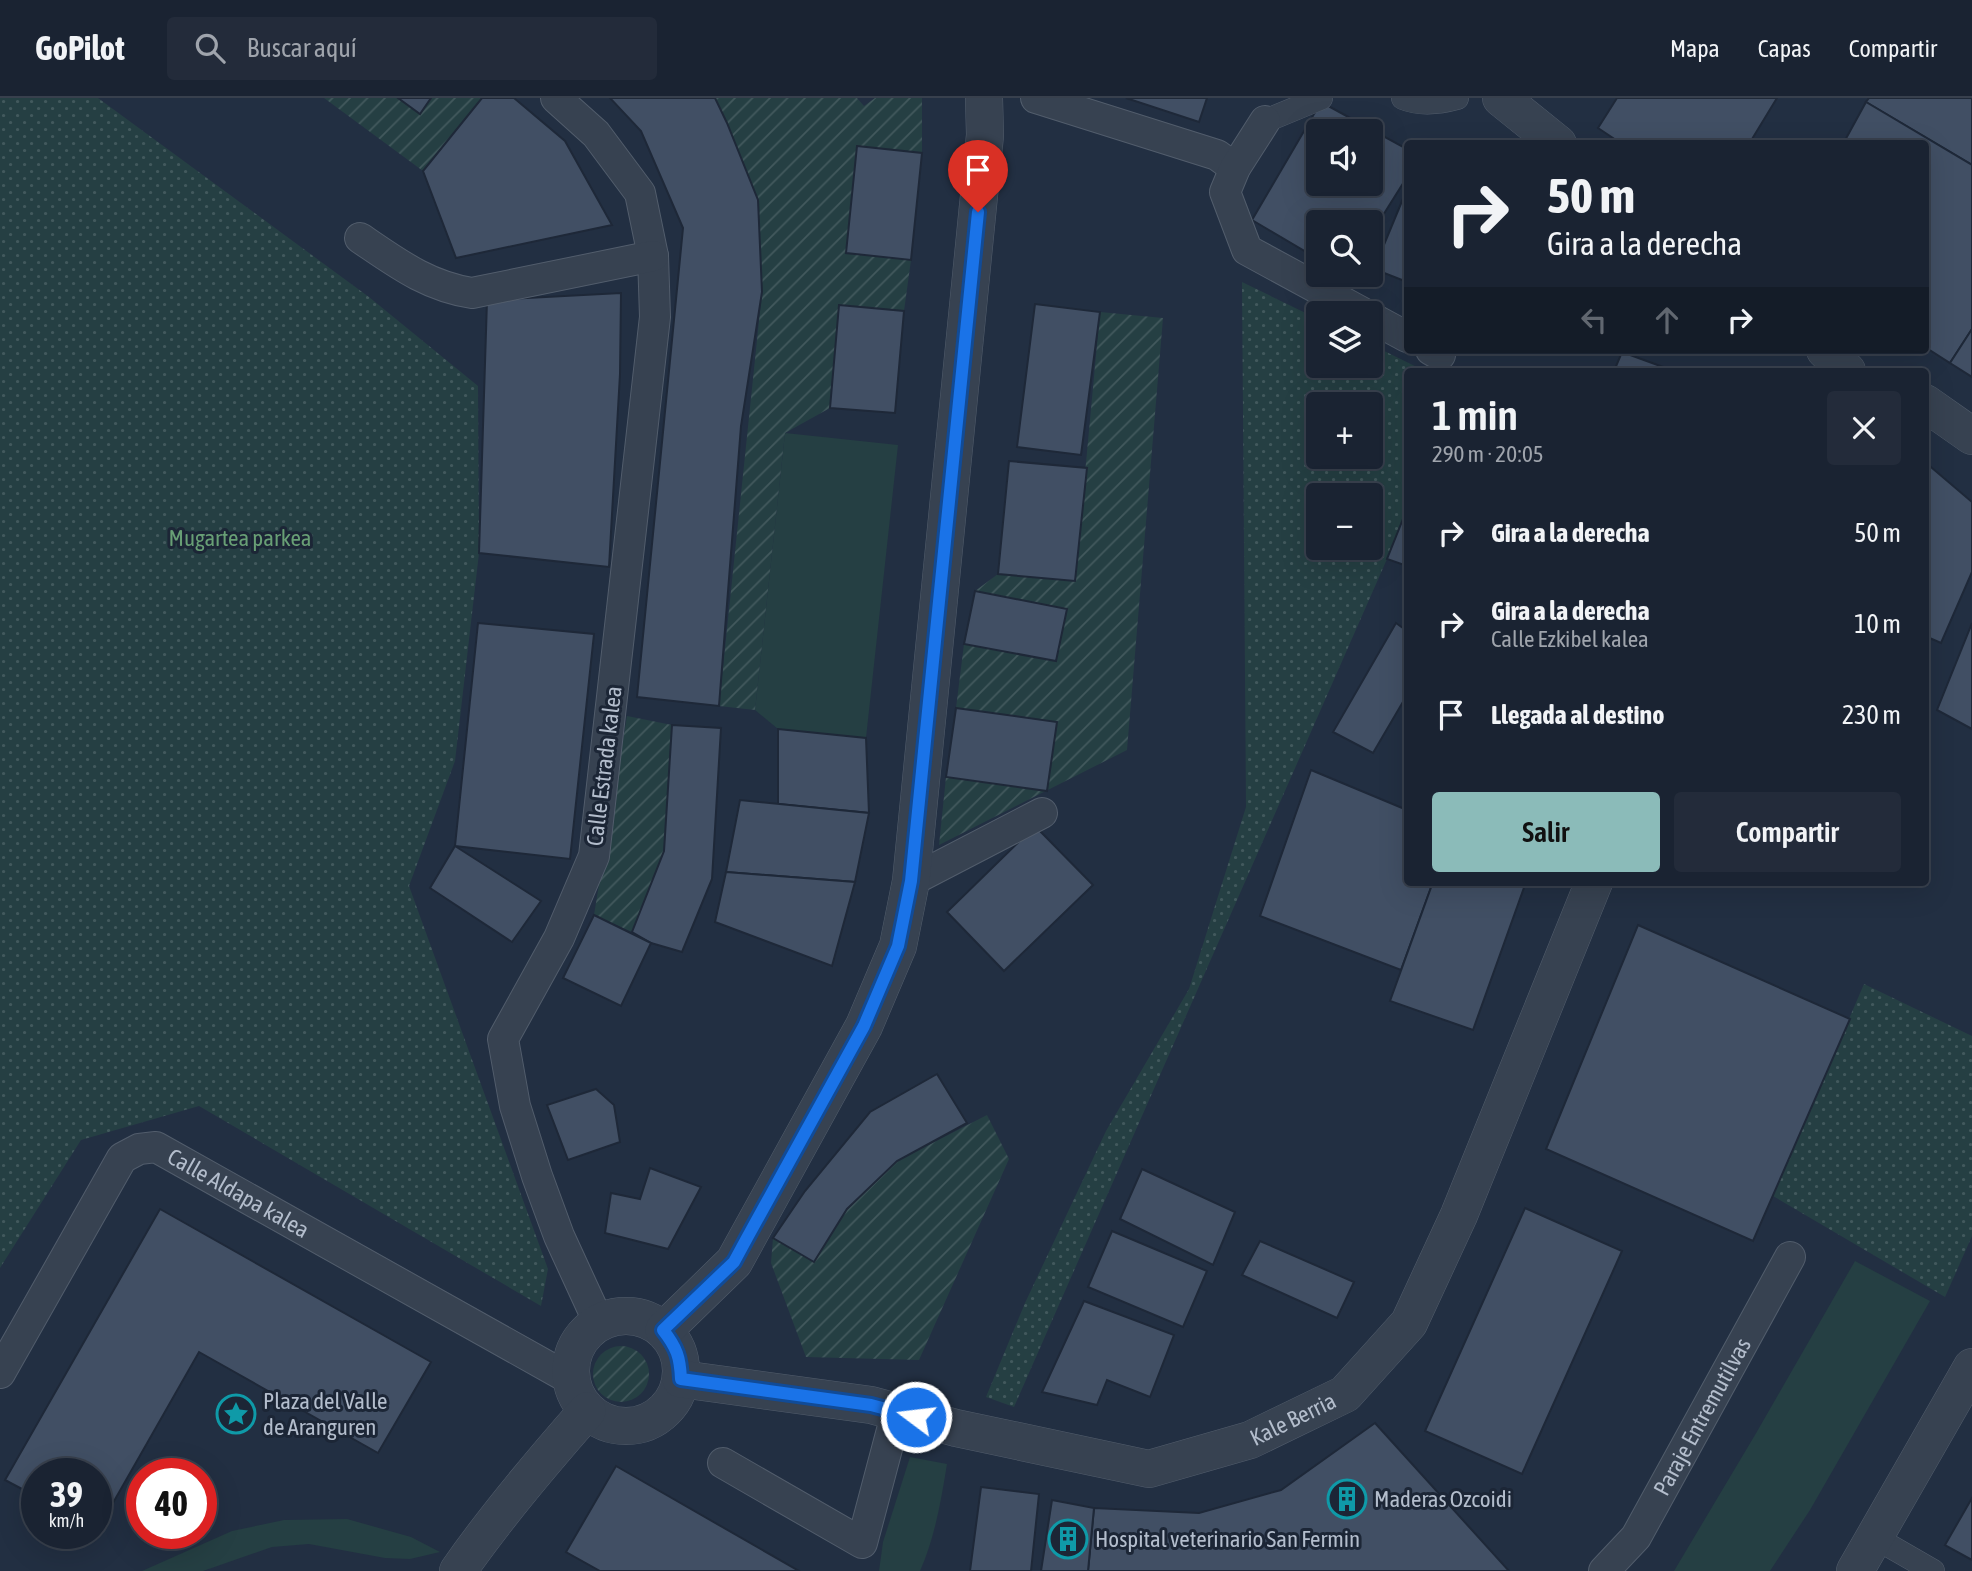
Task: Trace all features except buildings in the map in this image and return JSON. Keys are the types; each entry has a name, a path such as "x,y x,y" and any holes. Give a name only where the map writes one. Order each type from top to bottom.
{"street":[{"name":"Calle Estrada kalea","path":"556,98 596,134 640,193 651,248 655,317 594,856 559,938 503,1039 515,1106 537,1176 559,1236 599,1323"},
{"path":"663,1330 734,1262 864,1026 898,946 911,881 985,135 984,98"},
{"path":"1036,98 1217,155 1236,168"},
{"path":"1321,98 1265,121 1236,168 1225,192 1247,250 1341,301"},
{"path":"1403,98 1426,103 1457,98"},
{"path":"1501,98 1553,140"},
{"path":"360,238 407,270 450,289 468,274 651,248"},
{"path":"1383,324 1404,335"},
{"path":"1829,354 1844,368"},
{"path":"1929,405 1972,436"},
{"path":"911,881 1042,813"},
{"name":"Kale Berria","path":"681,1379 871,1405 956,1428 1149,1469 1250,1440 1345,1394 1409,1323 1459,1215 1592,886"},
{"name":"Calle Aldapa kalea","path":"0,1373 122,1158 139,1149 156,1147 570,1379"},
{"name":"Paraje Entremutilvas","path":"1604,1571 1636,1537 1790,1256"},
{"path":"615,1317 649,1321 663,1330 674,1345 681,1362 681,1379 676,1396 666,1410 652,1420 635,1426 618,1426 602,1421 587,1411 570,1379 578,1344 587,1332 599,1323 615,1317"},
{"path":"1855,1571 1972,1367"},
{"path":"458,1571 587,1411"},
{"path":"723,1462 862,1543 897,1411"},
{"path":"1874,1537 1933,1571"}],"green space":[{"name":"Mugartea parkea","path":"0,98 98,98 369,297 478,386 479,553 455,761 409,886 548,1269 541,1306 199,1106 81,1140 0,1268"},
{"path":"324,98 398,98 420,114 431,98 482,98 423,171"},
{"path":"715,98 857,98 864,106 875,98 922,98 922,153 857,147 846,253 911,260 904,311 839,305 830,408 785,433 755,710 719,706 762,292 758,200"},
{"path":"1242,282 1306,313 1306,378 1383,378 1383,350 1419,368 1404,368 1404,516 1014,1407 986,1397 1025,1303 1106,1131 1189,989 1246,807"},
{"path":"1100,312 1163,318 1127,750 939,845 946,777 1056,722 956,708 964,644 1056,661 1066,610 975,591 998,574 1075,581"},
{"path":"785,433 898,445 866,738 778,729 755,710"},
{"path":"627,716 672,725 664,851 632,932 594,915"},
{"path":"1864,984 1972,1036 1972,1236 1945,1297 1773,1196"},
{"path":"987,1115 1009,1159 919,1360 806,1357 771,1263 773,1238 814,1262 847,1209 897,1161"},
{"path":"1855,1261 1930,1301 1810,1510 1770,1571 1674,1571 1755,1435"},
{"path":"621,1346 632,1348 641,1354 647,1363 647,1385 641,1394 632,1400 621,1402 610,1400 601,1394 595,1385 593,1374 595,1363 601,1354 610,1348"},
{"path":"910,1457 947,1464 934,1532 920,1571 879,1571 883,1542"},
{"path":"347,1519 411,1537 440,1552 410,1559 385,1558 309,1544 272,1547 203,1571 142,1571 192,1549 217,1549 217,1538 232,1531 284,1520"}],"place":[{"name":"Plaza del Valle de Aranguren","path":"236,1414"},
{"name":"Maderas Ozcoidi","path":"1347,1499"},
{"name":"Hospital veterinario San Fermin","path":"1068,1539"}],"route":[{"path":"916,1417 871,1405 681,1379 681,1362 674,1345 663,1330 734,1262 864,1026 898,946 911,881 978,212"}]}
